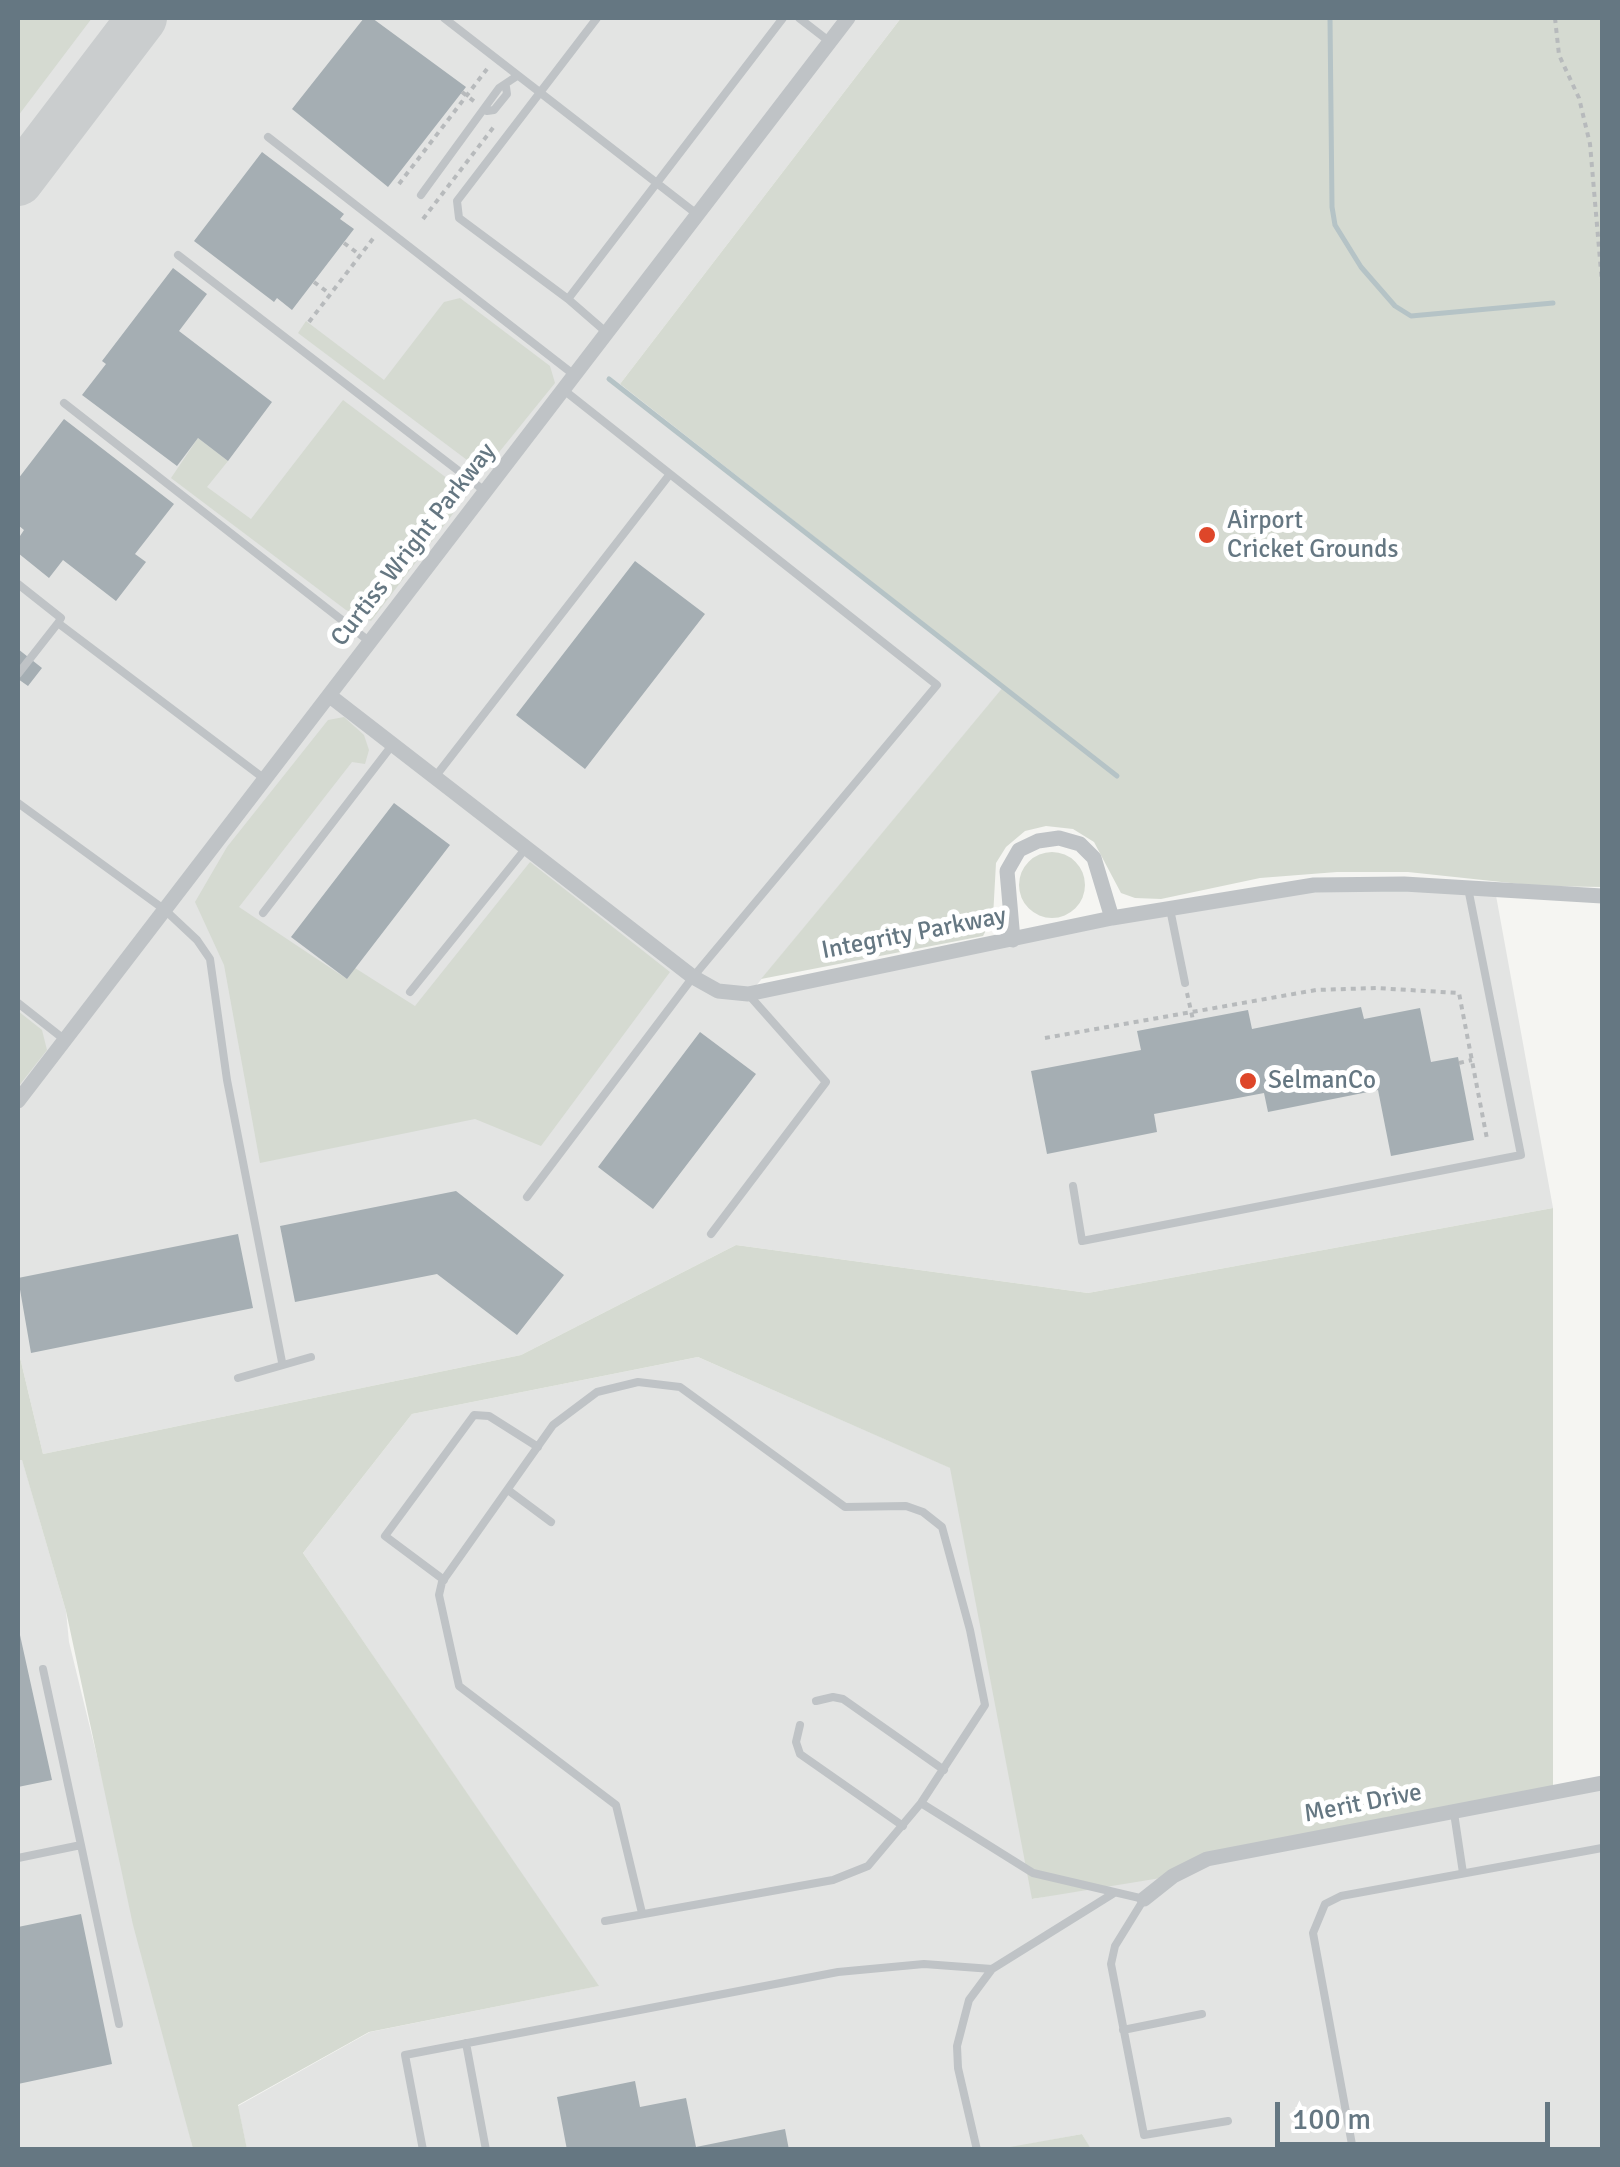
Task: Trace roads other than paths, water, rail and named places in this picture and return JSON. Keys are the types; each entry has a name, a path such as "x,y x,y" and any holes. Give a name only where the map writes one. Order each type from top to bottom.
{"street":[{"name":"Curtiss Wright Parkway","path":"18,1101 848,18"},
{"name":"Integrity Parkway","path":"330,696 693,976 718,991 748,994 1112,918 1314,885 1602,896"},
{"path":"1014,940 1007,871 1020,850 1038,841 1059,838 1080,844 1094,858 1112,918"},
{"name":"Merit Drive","path":"1144,1900 1174,1876 1207,1860 1602,1783"}],"lane":[{"path":"444,18 698,215"},
{"path":"598,18 481,165 457,201 456,210 459,218 608,334"},
{"path":"568,300 783,18"},
{"path":"799,18 830,42"},
{"path":"422,195 487,110 494,110 508,94 506,87 517,76"},
{"path":"268,137 576,376"},
{"path":"178,254 486,492"},
{"path":"527,1197 693,976 937,685 565,391"},
{"path":"64,404 370,642"},
{"path":"436,777 670,474"},
{"path":"18,584 61,618 18,674"},
{"path":"58,623 266,780"},
{"path":"263,913 392,744"},
{"path":"18,803 165,910 198,940 210,959 227,1080 282,1362"},
{"path":"410,992 526,848"},
{"path":"1072,1186 1082,1242 1521,1156 1468,888"},
{"path":"1170,907 1185,983"},
{"path":"711,1234 826,1082 748,994"},
{"path":"18,1003 66,1041"},
{"path":"238,1378 268,1372 282,1362 310,1356"},
{"path":"605,1921 833,1880 868,1866 922,1803 985,1705 942,1527 923,1512 906,1506 845,1507 680,1386 638,1382 597,1392 553,1425 444,1580 439,1595 459,1686 616,1805 642,1912"},
{"path":"444,1580 385,1536 474,1415 489,1416 538,1447"},
{"path":"508,1490 551,1522"},
{"path":"43,1669 120,2024"},
{"path":"816,1701 834,1696 843,1700 944,1770"},
{"path":"800,1725 796,1742 800,1754 903,1826"},
{"path":"922,1803 1033,1873 1144,1900 1116,1946 1111,1964 1144,2134 1228,2122"},
{"path":"1453,1812 1463,1873"},
{"path":"18,1858 81,1844"},
{"path":"1353,2150 1313,1933 1325,1904 1341,1896 1602,1848"},
{"path":"977,2150 957,2046 970,2000 992,1969 1114,1892"},
{"path":"422,2150 404,2056 838,1972 924,1964 992,1969"},
{"path":"1123,2030 1202,2014"},
{"path":"466,2043 486,2150"}],"waterway":[{"path":"1330,18 1332,207 1335,225 1361,267 1395,306 1411,316 1553,303"},
{"path":"609,379 1117,776"}],"place":[{"name":"Airport Cricket Grounds","path":"1207,535"},
{"name":"SelmanCo","path":"1248,1081"}]}
